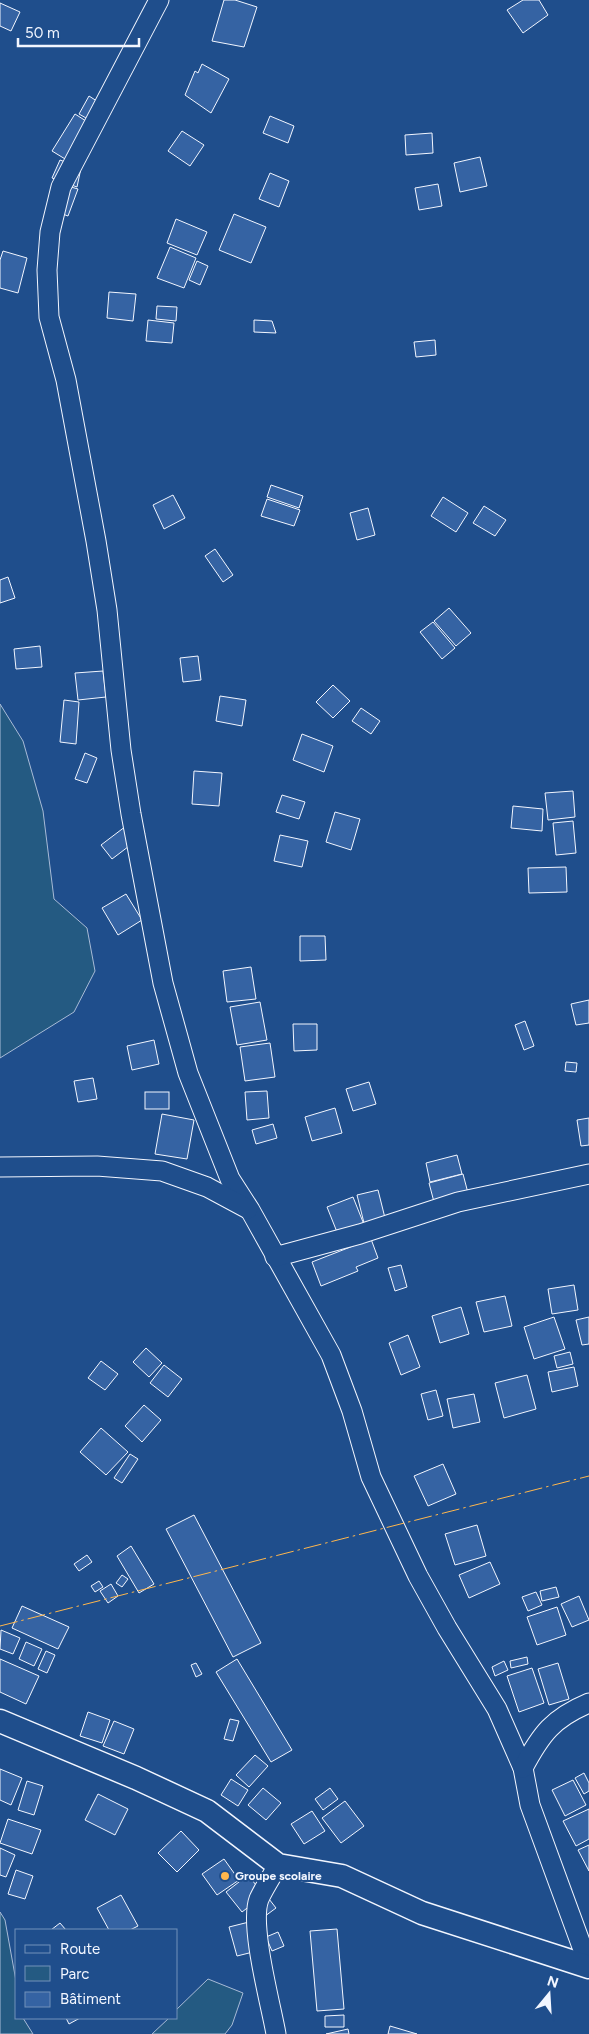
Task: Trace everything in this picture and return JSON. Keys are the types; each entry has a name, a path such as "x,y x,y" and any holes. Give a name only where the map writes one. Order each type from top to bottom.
{"main road":[{"path":"0,1721 136,1778 207,1812 278,1865 342,1876 422,1913 589,1967"}],"street":[{"path":"159,0 61,187 50,232 47,270 49,317 66,380 96,541 107,610 112,676 129,804 163,983 188,1073 230,1179 250,1210 331,1354 352,1411 371,1477 418,1576 447,1628 497,1709 523,1768 530,1805 589,1967"},
{"path":"0,1167 97,1166 162,1171 207,1187 250,1210"},
{"path":"275,1257 360,1234 458,1202 589,1174"},
{"path":"523,1768 538,1739 566,1713 589,1703"},
{"path":"276,2034 264,1977 256,1915 259,1900 278,1865"}],"green space":[{"path":"0,704 23,741 43,811 54,899 87,928 95,971 74,1012 0,1058"},
{"path":"0,1912 5,1920 15,1975 15,2019 24,2019 33,2034 0,2034"},
{"path":"208,1979 243,1993 232,2025 225,2034 152,2034 168,2019 178,2019 178,2008"}],"building":[{"path":"224,0 235,0 257,7 244,47 212,41"},
{"path":"523,0 539,0 548,15 523,33 507,10"},
{"path":"0,3 20,12 11,31 0,26"},
{"path":"202,64 229,79 211,113 185,95 195,71 198,73"},
{"path":"89,96 103,105 93,122 79,114"},
{"path":"75,114 97,128 75,165 52,151"},
{"path":"270,116 294,126 288,143 263,133"},
{"path":"182,131 204,145 190,166 168,151"},
{"path":"432,133 433,153 406,155 405,135"},
{"path":"480,157 487,186 460,192 454,163"},
{"path":"60,160 81,168 77,187 52,178"},
{"path":"270,173 289,181 279,207 259,199"},
{"path":"57,183 78,189 68,216 47,208"},
{"path":"438,184 442,206 419,210 415,188"},
{"path":"234,214 266,227 251,263 219,250"},
{"path":"176,219 207,232 197,255 167,243"},
{"path":"170,247 196,258 184,288 157,278"},
{"path":"3,251 27,258 18,293 0,288 0,260"},
{"path":"197,261 208,266 200,285 189,280"},
{"path":"109,292 136,294 133,321 107,318"},
{"path":"157,306 177,307 176,321 156,319"},
{"path":"148,320 174,323 172,343 146,341"},
{"path":"254,320 272,321 276,333 254,332"},
{"path":"435,340 436,355 416,357 414,342"},
{"path":"271,485 303,496 299,508 267,497"},
{"path":"173,495 185,518 164,529 153,505"},
{"path":"443,497 468,513 456,532 431,516"},
{"path":"267,499 300,510 294,526 261,516"},
{"path":"484,506 506,520 495,536 473,523"},
{"path":"368,508 375,535 357,540 350,513"},
{"path":"215,549 233,575 223,582 205,556"},
{"path":"8,577 15,598 0,603 0,580"},
{"path":"449,608 471,633 456,646 434,621"},
{"path":"433,622 455,648 442,659 420,632"},
{"path":"40,646 42,667 16,669 14,649"},
{"path":"198,656 201,680 183,682 180,658"},
{"path":"103,671 106,697 78,700 75,673"},
{"path":"333,685 350,701 333,718 316,702"},
{"path":"220,696 246,700 242,726 216,721"},
{"path":"64,700 79,702 76,744 60,742"},
{"path":"361,708 380,721 371,734 352,721"},
{"path":"302,734 333,746 324,772 293,760"},
{"path":"85,753 97,758 87,783 75,779"},
{"path":"194,771 222,773 219,806 192,804"},
{"path":"573,791 575,817 548,820 545,793"},
{"path":"282,795 305,802 299,819 276,812"},
{"path":"513,806 543,809 542,831 511,828"},
{"path":"335,812 360,819 351,850 326,842"},
{"path":"134,820 145,834 112,859 101,845"},
{"path":"573,821 576,853 556,855 553,823"},
{"path":"280,835 308,841 302,867 274,861"},
{"path":"566,867 567,892 529,893 528,868"},
{"path":"126,894 142,920 118,935 102,908"},
{"path":"300,936 325,936 326,960 300,961"},
{"path":"251,967 256,999 227,1002 223,971"},
{"path":"589,1000 589,1023 576,1025 571,1004"},
{"path":"260,1002 267,1040 237,1045 230,1007"},
{"path":"525,1021 534,1046 524,1050 515,1025"},
{"path":"293,1024 317,1024 317,1050 294,1051"},
{"path":"154,1040 159,1064 132,1070 127,1046"},
{"path":"270,1043 275,1077 245,1081 240,1047"},
{"path":"566,1062 577,1063 576,1072 565,1071"},
{"path":"93,1078 97,1099 78,1102 74,1081"},
{"path":"369,1082 376,1104 353,1111 346,1089"},
{"path":"267,1091 269,1118 247,1120 245,1092"},
{"path":"145,1092 169,1092 169,1109 145,1109"},
{"path":"335,1108 342,1133 312,1141 305,1117"},
{"path":"162,1114 194,1120 187,1159 155,1154"},
{"path":"589,1118 589,1145 581,1146 577,1120"},
{"path":"273,1124 277,1138 256,1144 252,1130"},
{"path":"457,1155 462,1174 430,1182 426,1163"},
{"path":"463,1174 468,1193 434,1202 429,1183"},
{"path":"378,1190 386,1222 365,1227 357,1195"},
{"path":"353,1197 365,1227 339,1237 327,1207"},
{"path":"371,1239 378,1258 356,1267 358,1271 321,1286 312,1262"},
{"path":"401,1265 407,1287 395,1291 388,1268"},
{"path":"574,1285 578,1310 552,1314 548,1289"},
{"path":"505,1296 512,1326 484,1332 476,1302"},
{"path":"461,1307 469,1334 440,1343 432,1316"},
{"path":"554,1317 565,1349 534,1359 524,1327"},
{"path":"589,1317 589,1344 582,1345 576,1320"},
{"path":"408,1335 420,1367 401,1375 389,1343"},
{"path":"146,1348 162,1363 149,1377 133,1362"},
{"path":"570,1352 573,1364 557,1368 554,1356"},
{"path":"101,1361 118,1374 105,1390 88,1378"},
{"path":"164,1365 182,1379 168,1397 150,1383"},
{"path":"574,1367 578,1386 552,1392 548,1372"},
{"path":"527,1375 536,1409 504,1418 495,1383"},
{"path":"436,1390 443,1416 428,1420 421,1394"},
{"path":"474,1394 480,1422 453,1428 447,1399"},
{"path":"144,1405 161,1420 142,1442 125,1426"},
{"path":"101,1428 128,1452 106,1475 80,1452"},
{"path":"130,1454 138,1459 122,1483 114,1478"},
{"path":"443,1464 456,1494 428,1506 414,1476"},
{"path":"194,1515 261,1643 233,1657 166,1529"},
{"path":"477,1525 486,1556 455,1565 445,1534"},
{"path":"131,1546 154,1584 139,1593 117,1556"},
{"path":"87,1555 92,1562 79,1571 74,1564"},
{"path":"490,1562 500,1584 469,1598 459,1575"},
{"path":"122,1575 128,1579 122,1587 116,1583"},
{"path":"99,1581 103,1587 95,1592 91,1586"},
{"path":"111,1584 118,1596 108,1603 100,1591"},
{"path":"556,1587 559,1597 542,1601 540,1591"},
{"path":"536,1592 542,1605 528,1611 522,1597"},
{"path":"579,1596 589,1620 572,1627 561,1604"},
{"path":"22,1606 69,1627 58,1649 12,1628"},
{"path":"557,1607 566,1635 537,1645 527,1617"},
{"path":"1,1630 20,1638 13,1654 0,1649"},
{"path":"26,1642 42,1649 34,1666 19,1659"},
{"path":"46,1651 55,1655 47,1673 38,1669"},
{"path":"527,1657 528,1664 511,1668 510,1661"},
{"path":"0,1659 39,1676 26,1704 0,1692"},
{"path":"237,1659 292,1750 271,1762 216,1672"},
{"path":"504,1661 508,1670 495,1676 492,1667"},
{"path":"196,1663 202,1674 196,1677 191,1665"},
{"path":"558,1663 569,1699 549,1705 538,1669"},
{"path":"532,1668 544,1703 519,1712 507,1676"},
{"path":"88,1712 110,1720 102,1743 80,1736"},
{"path":"230,1719 239,1721 233,1741 224,1739"},
{"path":"114,1721 134,1729 124,1754 103,1746"},
{"path":"255,1755 268,1766 249,1787 236,1775"},
{"path":"0,1769 22,1778 11,1805 0,1800"},
{"path":"584,1773 589,1783 589,1791 584,1794 575,1778"},
{"path":"231,1779 248,1790 238,1806 221,1795"},
{"path":"573,1780 586,1805 565,1816 552,1790"},
{"path":"27,1781 43,1786 34,1815 18,1810"},
{"path":"263,1788 281,1803 266,1820 248,1805"},
{"path":"330,1788 338,1799 323,1810 315,1799"},
{"path":"98,1794 128,1809 115,1835 85,1820"},
{"path":"345,1801 364,1826 341,1843 322,1818"},
{"path":"589,1809 589,1839 576,1846 563,1821"},
{"path":"312,1811 325,1831 304,1844 291,1824"},
{"path":"8,1819 41,1830 32,1854 0,1843"},
{"path":"181,1831 199,1850 177,1872 158,1853"},
{"path":"589,1845 589,1871 578,1850"},
{"path":"0,1848 15,1855 6,1877 0,1875"},
{"path":"224,1859 239,1880 217,1895 202,1874"},
{"path":"16,1870 33,1876 25,1899 8,1894"},
{"path":"248,1875 264,1895 242,1912 226,1892"},
{"path":"121,1895 138,1926 132,1929 108,1929 97,1908"},
{"path":"269,1899 276,1908 257,1922"},
{"path":"249,1922 257,1951 237,1956 229,1927"},
{"path":"60,1923 65,1929 52,1929"},
{"path":"337,1929 344,2009 317,2011 310,1931"},
{"path":"278,1932 284,1946 272,1951 266,1937"},
{"path":"344,2015 344,2027 325,2027 325,2016"},
{"path":"66,2019 78,2019 69,2024"},
{"path":"390,2026 417,2034 388,2034"},
{"path":"348,2029 349,2034 326,2034"}],"power":[{"path":"0,1626 589,1476"}],"place":[{"name":"Groupe scolaire","path":"225,1876"}]}
